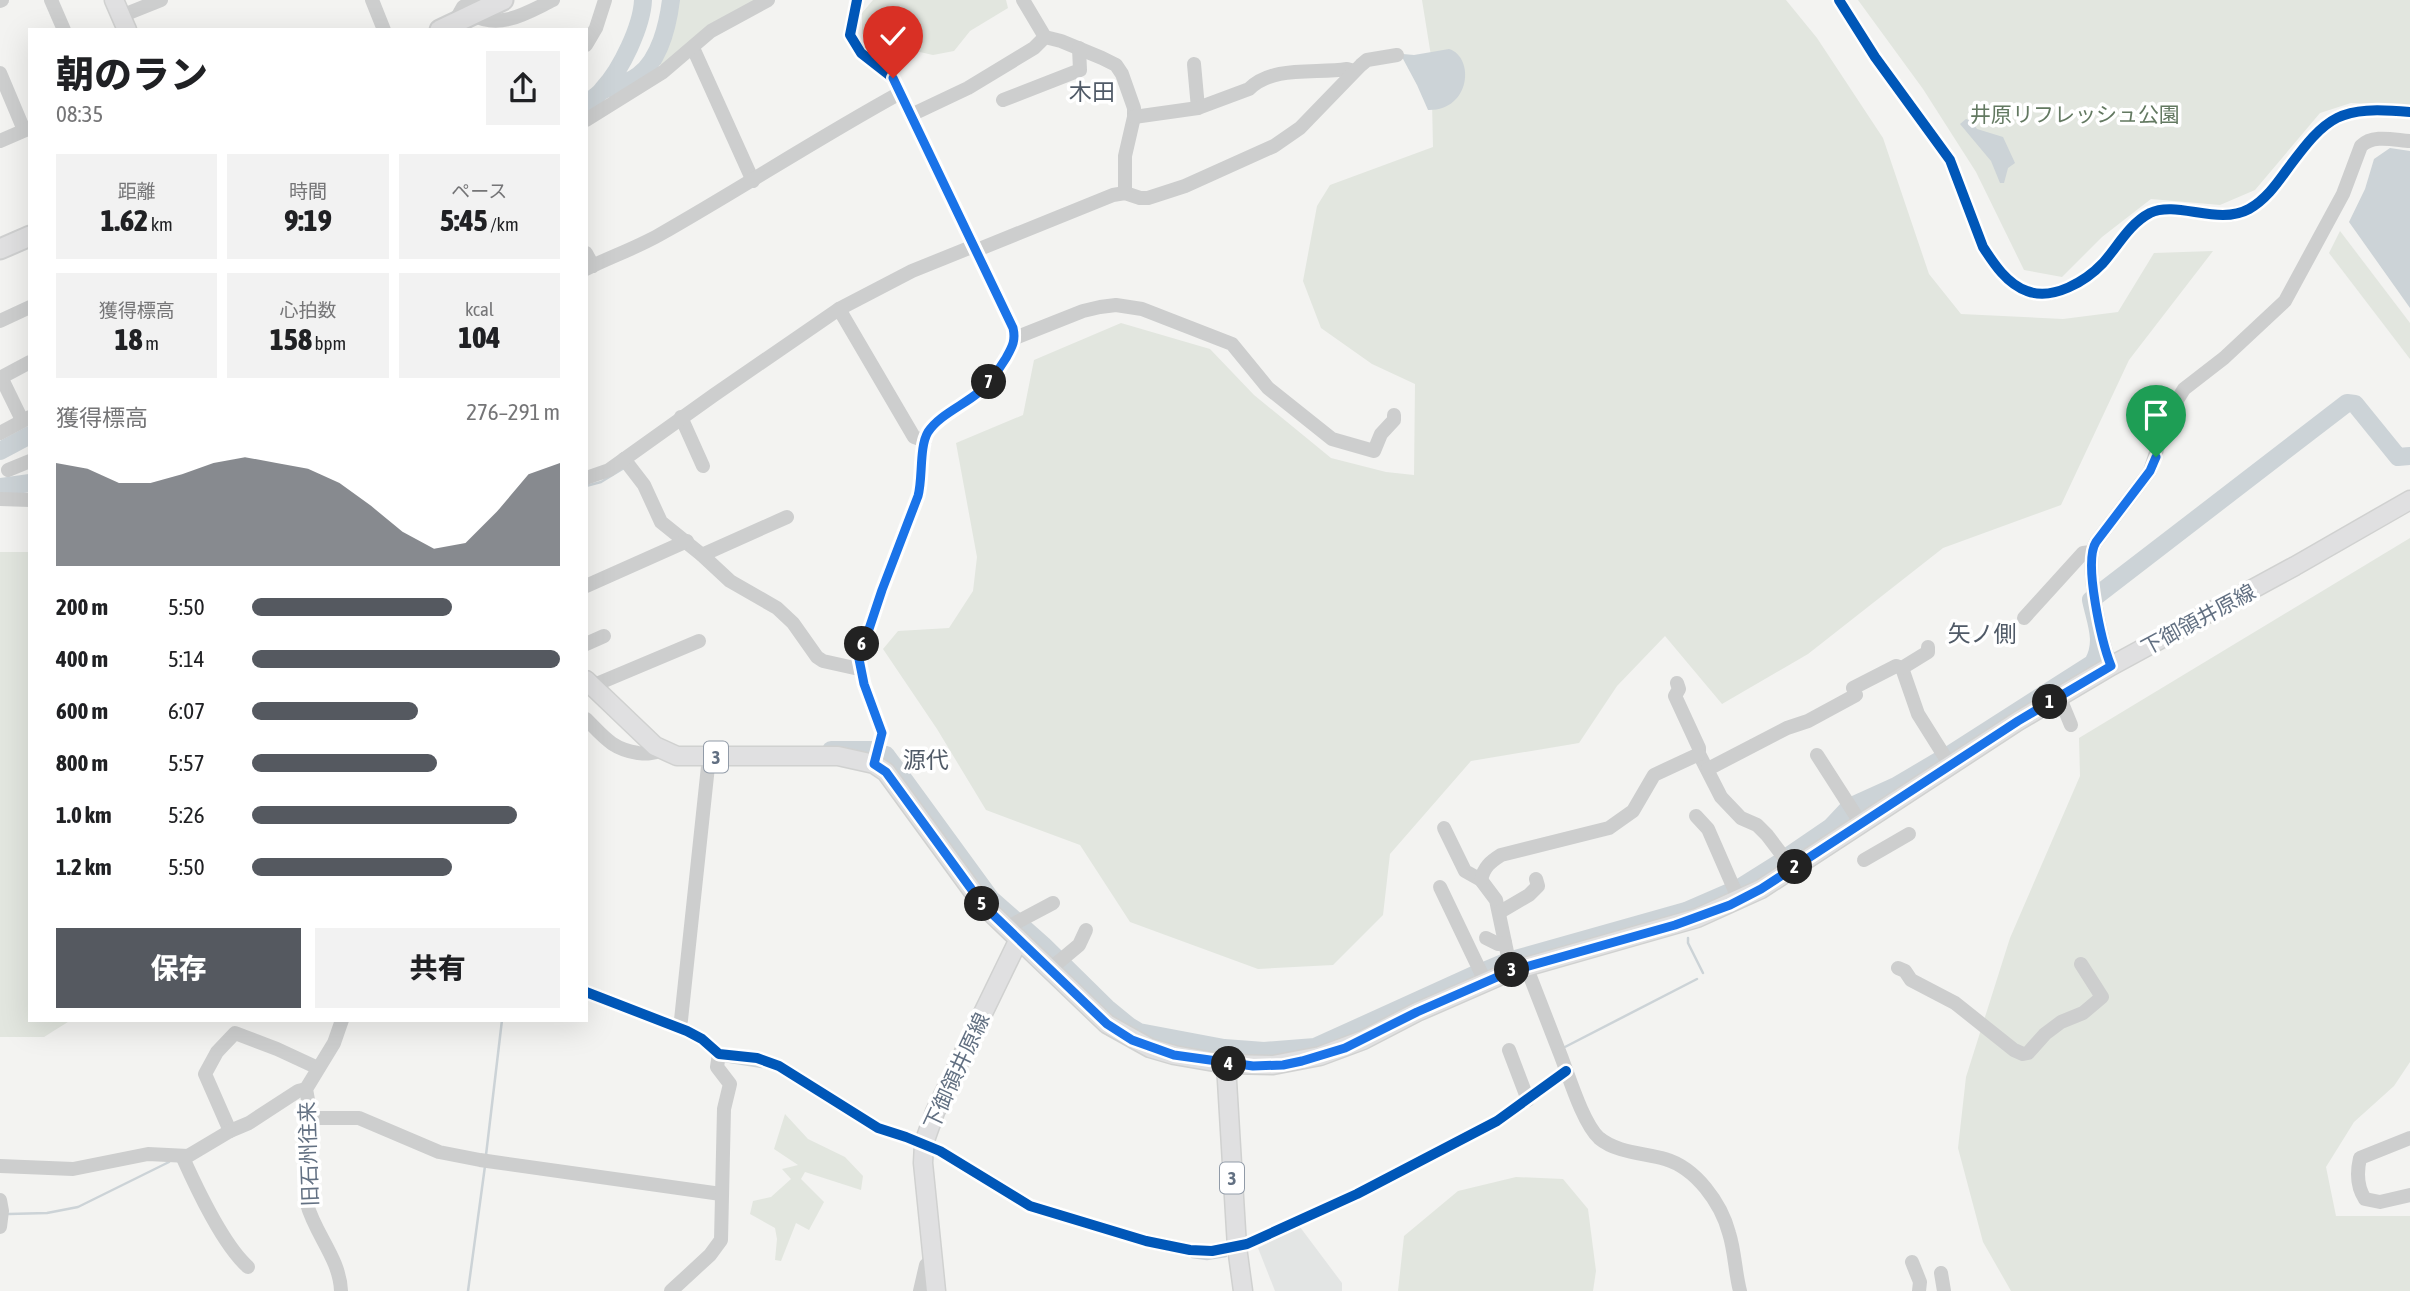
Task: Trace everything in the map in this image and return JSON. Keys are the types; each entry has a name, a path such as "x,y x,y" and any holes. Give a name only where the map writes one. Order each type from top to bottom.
{"highway":[{"path":"447,27 473,7 503,0"},
{"path":"0,249 28,237"}],"main road":[{"name":"下御領井原線","path":"1018,942 1056,963 1107,1024 1132,1040 1174,1055 1226,1064 1273,1065 1320,1056 1363,1040 1485,981 1518,969 1697,918 1736,894 1792,868 2059,696 2410,500"},
{"path":"589,683 661,750"},
{"name":"3","path":"661,750 677,756 838,756 874,764"},
{"name":"下御領井原線","path":"874,764 886,772 983,905 1013,924 1018,942 935,1112 924,1143 923,1163 936,1291"},
{"name":"3","path":"1226,1064 1237,1247 1243,1291"}],"street":[{"path":"51,0 63,28"},
{"path":"120,15 161,0"},
{"path":"372,0 383,28"},
{"path":"473,7 485,21 498,22 523,15 553,0"},
{"path":"588,41 605,0"},
{"path":"588,119 663,72 711,31 768,0"},
{"path":"857,0 850,35 861,53 893,78 976,248 1013,328 1015,338 996,374 981,391 929,431 925,441 922,482 918,496 861,648 859,669 882,733 874,764"},
{"path":"1839,0 1875,57 1950,160 1990,259 2003,275 2027,291 2043,294 2078,284 2102,263 2124,234 2152,212 2167,210 2225,216 2249,209 2275,186 2310,139 2337,118 2371,109 2410,112"},
{"path":"1026,1 1045,37 1062,41 1116,65 1122,74 1134,108 1125,156 1125,193"},
{"path":"911,115 968,88 1034,48 1045,37"},
{"path":"693,48 753,181"},
{"path":"1003,100 1080,70 1079,48"},
{"path":"588,478 602,474 839,309 912,271 1113,195 1125,193 1149,198 1185,186 1273,146 1300,128 1367,60 1397,55"},
{"path":"1194,64 1198,108"},
{"path":"1134,117 1198,108 1249,89 1254,84 1279,74 1347,69 1354,71"},
{"path":"0,73 27,129 0,141"},
{"path":"588,263 656,237 753,181 841,125 900,93"},
{"path":"2111,666 2095,597 2091,558 2096,542 2150,471 2168,413 2184,389 2224,358 2285,300 2343,194 2361,146 2370,139 2410,141"},
{"path":"1015,338 1083,311 1100,307 1129,306 1232,344 1268,388 1335,442 1374,451 1381,434 1394,420 1394,415"},
{"path":"0,321 28,308"},
{"path":"839,309 914,437 925,441"},
{"path":"0,433 26,419 0,378 28,363"},
{"path":"681,417 702,466"},
{"path":"624,459 644,485 661,522 687,541 730,581 777,608 793,623 817,657 823,661 859,669"},
{"path":"8,470 28,462"},
{"path":"0,499 28,500"},
{"path":"702,555 787,517"},
{"path":"588,585 687,541"},
{"path":"2024,618 2083,553 2091,558"},
{"path":"588,643 604,636"},
{"path":"589,683 699,641"},
{"path":"1902,668 1927,652 1928,647"},
{"path":"1708,769 1856,695 1853,688 1896,666 1902,668"},
{"path":"1902,668 1918,714 1950,765"},
{"path":"1677,682 1679,689 1675,696 1699,748 1699,754 1721,797 1735,812 1757,825 1767,835 1792,868"},
{"path":"2059,696 2071,725"},
{"path":"588,721 612,745 622,751 645,754 661,750"},
{"path":"1481,880 1483,870 1501,855 1590,834 1615,824 1633,811 1654,775 1699,754"},
{"path":"1817,755 1860,822"},
{"path":"678,1027 681,1020 709,757"},
{"path":"1696,817 1707,829 1736,894"},
{"path":"1444,828 1465,871 1481,880 1496,900 1505,943 1588,1121 1600,1139 1615,1147 1667,1160 1688,1171 1700,1182 1720,1212 1729,1233 1740,1291"},
{"path":"1864,860 1909,834"},
{"path":"1500,912 1529,895 1538,886 1536,879"},
{"path":"1440,887 1485,981"},
{"path":"1013,924 1053,903"},
{"path":"1056,963 1079,945 1086,930"},
{"path":"1486,938 1498,944 1505,943"},
{"path":"1898,968 1905,971 1911,981 1955,1003 2014,1050 2023,1054 2028,1053 2045,1034 2061,1022 2083,1013 2102,997 2081,964"},
{"path":"588,993 702,1039 718,1058 717,1067 730,1084 724,1109 722,1232 717,1249 671,1291"},
{"name":"旧石州往来","path":"341,1022 334,1042 306,1090 310,1118 306,1204 337,1270 341,1291"},
{"path":"230,1131 205,1073 229,1031 318,1068"},
{"path":"1509,1050 1528,1100"},
{"path":"718,1058 766,1060 878,1128 924,1143 1016,1198 1054,1214 1146,1241 1190,1250 1212,1251 1237,1247 1357,1194 1421,1162 1497,1121 1566,1071"},
{"path":"0,1167 73,1169 148,1154 183,1158 249,1123 298,1091 306,1090"},
{"path":"310,1118 359,1118 439,1152 466,1158 721,1194"},
{"path":"2410,1138 2360,1158 2358,1175 2361,1193 2365,1199 2380,1202 2410,1195"},
{"path":"183,1158 208,1208 239,1258 248,1267"},
{"path":"0,1200 0,1227"},
{"path":"920,1291 926,1265 933,1259"},
{"path":"1912,1262 1920,1282 1919,1291"},
{"path":"1941,1273 1944,1291"}],"shaded area":[{"path":"1449,49 1463,62 1464,83 1453,102 1442,108 1428,110 1402,57 1403,54 1414,55"},
{"path":"1966,119 1972,121 1977,129 2003,137 2015,163 2008,168 2004,183 2000,183 1991,161 1960,124"},
{"path":"2390,148 2410,151 2410,308 2349,222 2365,189 2374,159"},
{"path":"1300,1227 1342,1283 1342,1291 1275,1291 1258,1248"}],"green space":[{"path":"676,0 762,0 662,66 655,61 670,32"},
{"path":"873,0 1006,0 1008,8 970,31 954,51 933,55 884,44 862,34 862,13"},
{"path":"1422,0 1786,0 1817,38 1883,138 1929,274 1961,314 2063,319 2118,312 2154,253 2213,251 2129,360 2061,505 1943,548 1808,654 1722,704 1665,636 1617,686 1579,743 1471,761 1390,854 1383,915 1333,965 1258,969 1130,922 1080,845 986,810 937,729 883,649 898,631 949,628 973,591 977,557 956,443 1023,415 1034,360 1121,323 1210,349 1254,395 1331,458 1386,472 1414,475 1415,384 1372,364 1321,328 1303,281 1317,206 1330,185 1433,147 1431,56"},
{"name":"井原リフレッシュ公園","path":"1858,0 2410,0 2410,106 2351,103 2320,113 2255,190 2220,205 2151,199 2102,237 2062,277 2024,270 1976,172 1923,89"},
{"path":"2340,231 2410,323 2410,359 2329,253"},
{"path":"2410,538 2410,1062 2394,1086 2354,1122 2326,1167 2336,1216 2410,1216 2410,1291 2011,1291 1983,1242 1958,1148 1966,1077 2010,938 2080,776 2079,738"},
{"path":"0,552 28,552 28,1022 68,1022 44,1037 0,1037"},
{"path":"785,1114 808,1139 845,1157 863,1176 861,1190 805,1172 801,1179 824,1202 809,1230 796,1223 781,1261 775,1260 775,1228 750,1214 753,1201 771,1197 791,1179 782,1169 798,1165 774,1149"},
{"path":"1516,1177 1563,1179 1588,1209 1596,1271 1593,1291 1398,1291 1404,1236 1458,1191"}],"waterway":[{"path":"588,102 610,81 623,59 635,35 643,0"},
{"path":"603,90 631,80 646,68 658,51 671,0"},
{"path":"640,75 660,63"},
{"path":"1949,755 2093,663 2099,640 2091,600 2347,403 2355,404 2398,457 2410,456"},
{"path":"0,451 28,436"},
{"path":"588,485 601,482 624,468"},
{"path":"0,487 28,483"},
{"path":"831,750 876,750"},
{"path":"886,755 991,899 1107,1008 1139,1032 1224,1048 1264,1051 1315,1047 1476,974"},
{"path":"1854,805 1896,786 1940,760"},
{"path":"1790,855 1831,827 1847,810"},
{"path":"1512,960 1686,911 1739,888 1782,861"},
{"path":"1688,938 1703,973"},
{"path":"1484,971 1503,963"},
{"path":"1563,1048 1697,979"},
{"path":"486,1155 502,1022"},
{"path":"724,1061 762,1067"},
{"path":"9,1214 47,1213 78,1207 169,1162"},
{"path":"468,1291 485,1166"},
{"path":"1192,1257 1207,1259 1226,1256"}],"cycle path":[{"path":"857,0 850,35 861,53 893,78 1014,333 1010,350 990,381 973,397 938,421 925,438 918,496 859,659 864,684 882,733 874,764"},
{"path":"1839,0 1875,57 1950,160 1987,253 2013,284 2037,293 2068,288 2088,276 2103,263 2130,229 2150,213 2172,209 2224,215 2249,209 2270,192 2313,137 2337,118 2367,111 2410,112"},
{"path":"588,993 687,1031 702,1039 719,1054 757,1058 779,1066 878,1128 940,1151 1030,1206 1146,1241 1190,1250 1212,1251 1247,1244 1357,1194 1497,1121 1566,1071"}],"district":[{"name":"木田","path":"1092,92"},
{"name":"矢ノ側","path":"1982,634"},
{"name":"源代","path":"926,760"}],"route":[{"path":"893,78 977,250 1013,328 1015,341 996,374 981,391 943,418 929,431 925,441 922,482 918,496 859,659 859,669 882,733 874,764 886,772 983,905 1107,1024 1150,1048 1226,1064 1283,1065 1302,1061 1345,1048 1464,990 1511,971 1697,918 1761,889 2018,721 2111,666 2091,576 2092,547 2150,471 2156,457"}]}
